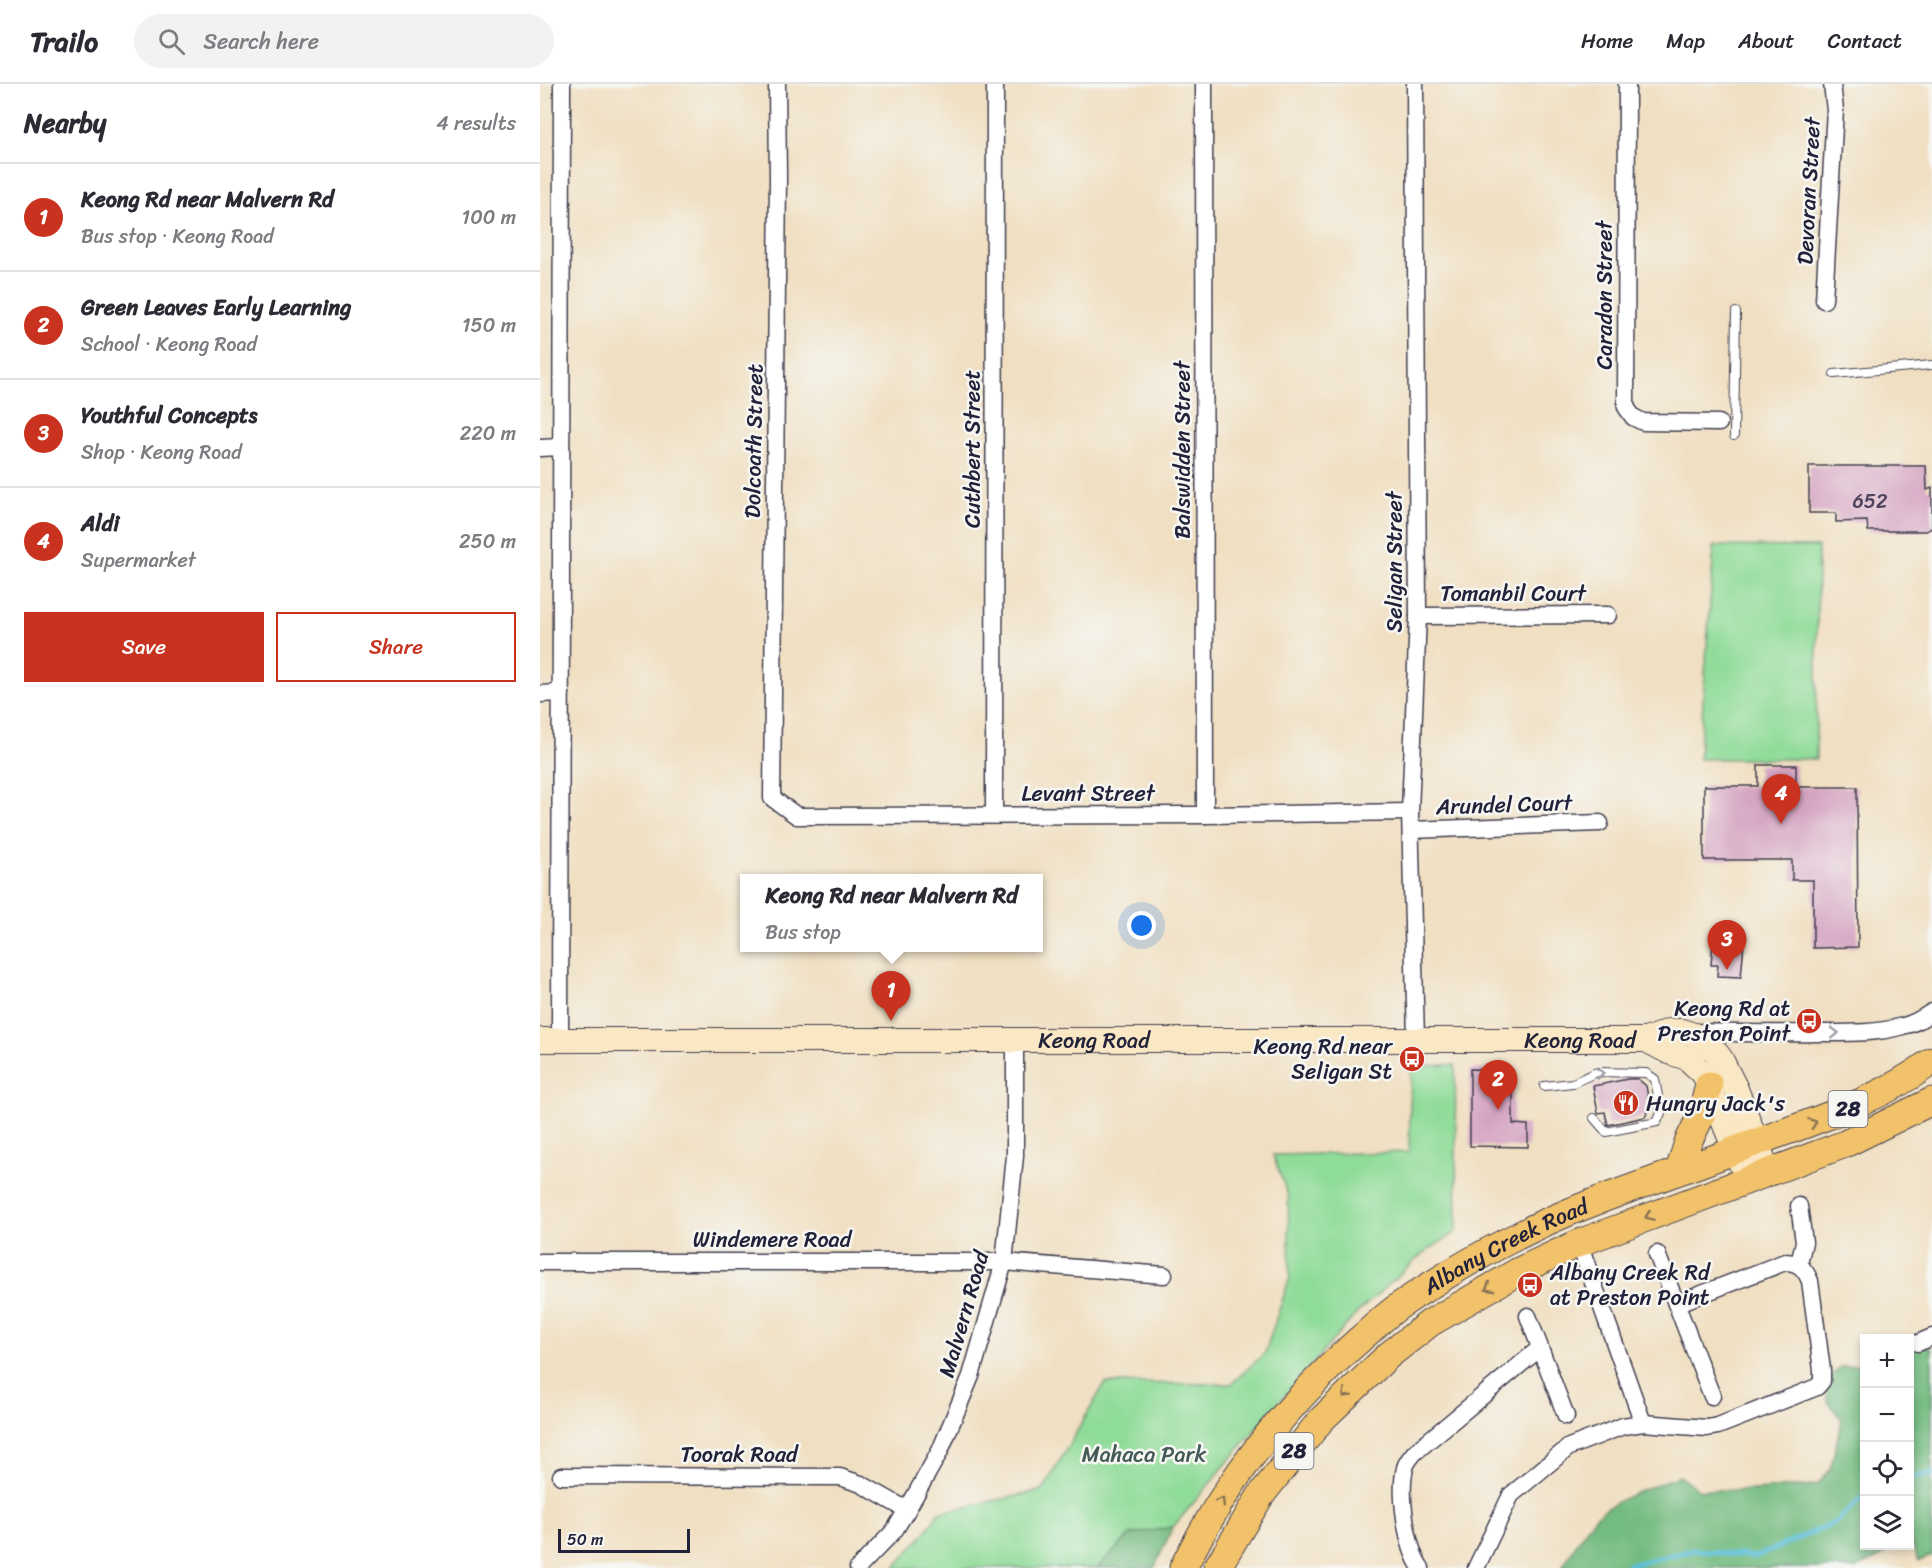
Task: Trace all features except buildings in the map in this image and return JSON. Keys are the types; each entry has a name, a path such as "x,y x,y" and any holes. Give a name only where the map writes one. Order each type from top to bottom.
{"main road":[{"name":"Albany Creek Road","path":"1187,1560 1220,1502 1254,1452 1329,1367 1401,1304 1498,1245 1580,1208 1816,1122 1904,1081 1932,1061"},
{"path":"1679,1171 1688,1142 1701,1116 1707,1067"},
{"name":"Albany Creek Road","path":"1218,1566 1261,1495 1321,1420 1389,1355 1430,1323 1519,1271 1579,1243 1845,1144 1932,1101"},
{"path":"1368,1332 1389,1355"}],"street":[{"path":"550,1040 561,693 562,84"},
{"name":"Dolcoath Street","path":"772,798 777,84"},
{"name":"Cuthbert Street","path":"994,815 995,84"},
{"name":"Balswidden Street","path":"1204,84 1205,815"},
{"name":"Seligan Street","path":"1415,84 1418,616 1410,812 1416,1040"},
{"name":"Caradon Street","path":"1627,84 1626,406 1633,417 1643,422 1726,423"},
{"name":"Devoran Street","path":"1824,300 1835,110 1832,84"},
{"path":"540,448 561,447"},
{"name":"Tomanbil Court","path":"1418,616 1608,615"},
{"path":"540,694 561,693"},
{"name":"Levant Street","path":"772,798 797,816 1410,812"},
{"name":"Arundel Court","path":"1411,830 1600,823"},
{"name":"Keong Road","path":"550,1040 1646,1040 1670,1031 1756,1034 1885,1030 1904,1026 1932,1012"},
{"path":"1682,1032 1694,1035 1758,1175"},
{"name":"Keong Road","path":"1646,1040 1707,1067 1737,1038 1756,1034"},
{"name":"Malvern Road","path":"858,1568 894,1531 908,1510 940,1451 971,1376 1004,1262 1015,1156 1015,1041"},
{"path":"1707,1067 1728,1072 1746,1146"},
{"path":"1799,1206 1804,1242 1799,1264"},
{"path":"1579,1243 1643,1423"},
{"path":"1657,1254 1712,1396"},
{"name":"Windemere Road","path":"540,1262 1004,1262 1164,1275"},
{"path":"1476,1568 1511,1496 1569,1447 1623,1425 1643,1423 1707,1428 1718,1426 1817,1387 1822,1381 1810,1281 1805,1269 1799,1264 1785,1262 1676,1304"},
{"path":"1528,1316 1566,1416"},
{"path":"1421,1568 1415,1559 1406,1529 1403,1477 1405,1465 1415,1452 1540,1348"},
{"name":"Toorak Road","path":"561,1476 840,1477 861,1484 884,1499 908,1510"}],"lane":[{"path":"1734,435 1726,423 1736,312"},
{"path":"1834,374 1932,365"},
{"path":"1544,1086 1573,1083 1597,1072 1639,1072 1651,1075 1655,1079 1661,1113 1657,1122 1606,1132 1594,1118"}],"green space":[{"path":"1714,546 1818,547 1816,759 1699,759"},
{"name":"Mahaca Park","path":"1455,1065 1457,1231 1421,1255 1358,1312 1173,1527 1130,1535 1097,1568 894,1568 925,1533 938,1513 1043,1490 1105,1383 1231,1384 1265,1353 1290,1277 1288,1196 1273,1155 1409,1152 1411,1066"},
{"path":"1923,1345 1931,1348 1932,1351 1932,1556 1919,1561 1914,1549 1914,1346"},
{"path":"1860,1365 1860,1550 1887,1550 1882,1556 1857,1568 1562,1568 1586,1529 1602,1511 1630,1496 1679,1476 1700,1490 1756,1490 1817,1485 1830,1470 1842,1420 1828,1402 1826,1381 1841,1367"},
{"path":"1173,1527 1154,1568 1097,1568 1130,1535"}],"waterway":[{"path":"1914,1476 1932,1474"},
{"path":"1626,1568 1629,1565 1694,1550 1756,1557 1836,1522 1860,1500"}],"place":[{"name":"Aldi","path":"1781,824"},
{"name":"Youthful Concepts","path":"1727,970"},
{"name":"Keong Rd near Malvern Rd","path":"891,1021"},
{"name":"Keong Rd at Preston Point","path":"1809,1021"},
{"name":"Keong Rd near Seligan St","path":"1412,1059"},
{"name":"Hungry Jack's","path":"1626,1103"},
{"name":"Green Leaves Early Learning","path":"1498,1110"},
{"name":"Albany Creek Rd at Preston Point","path":"1530,1285"}]}
